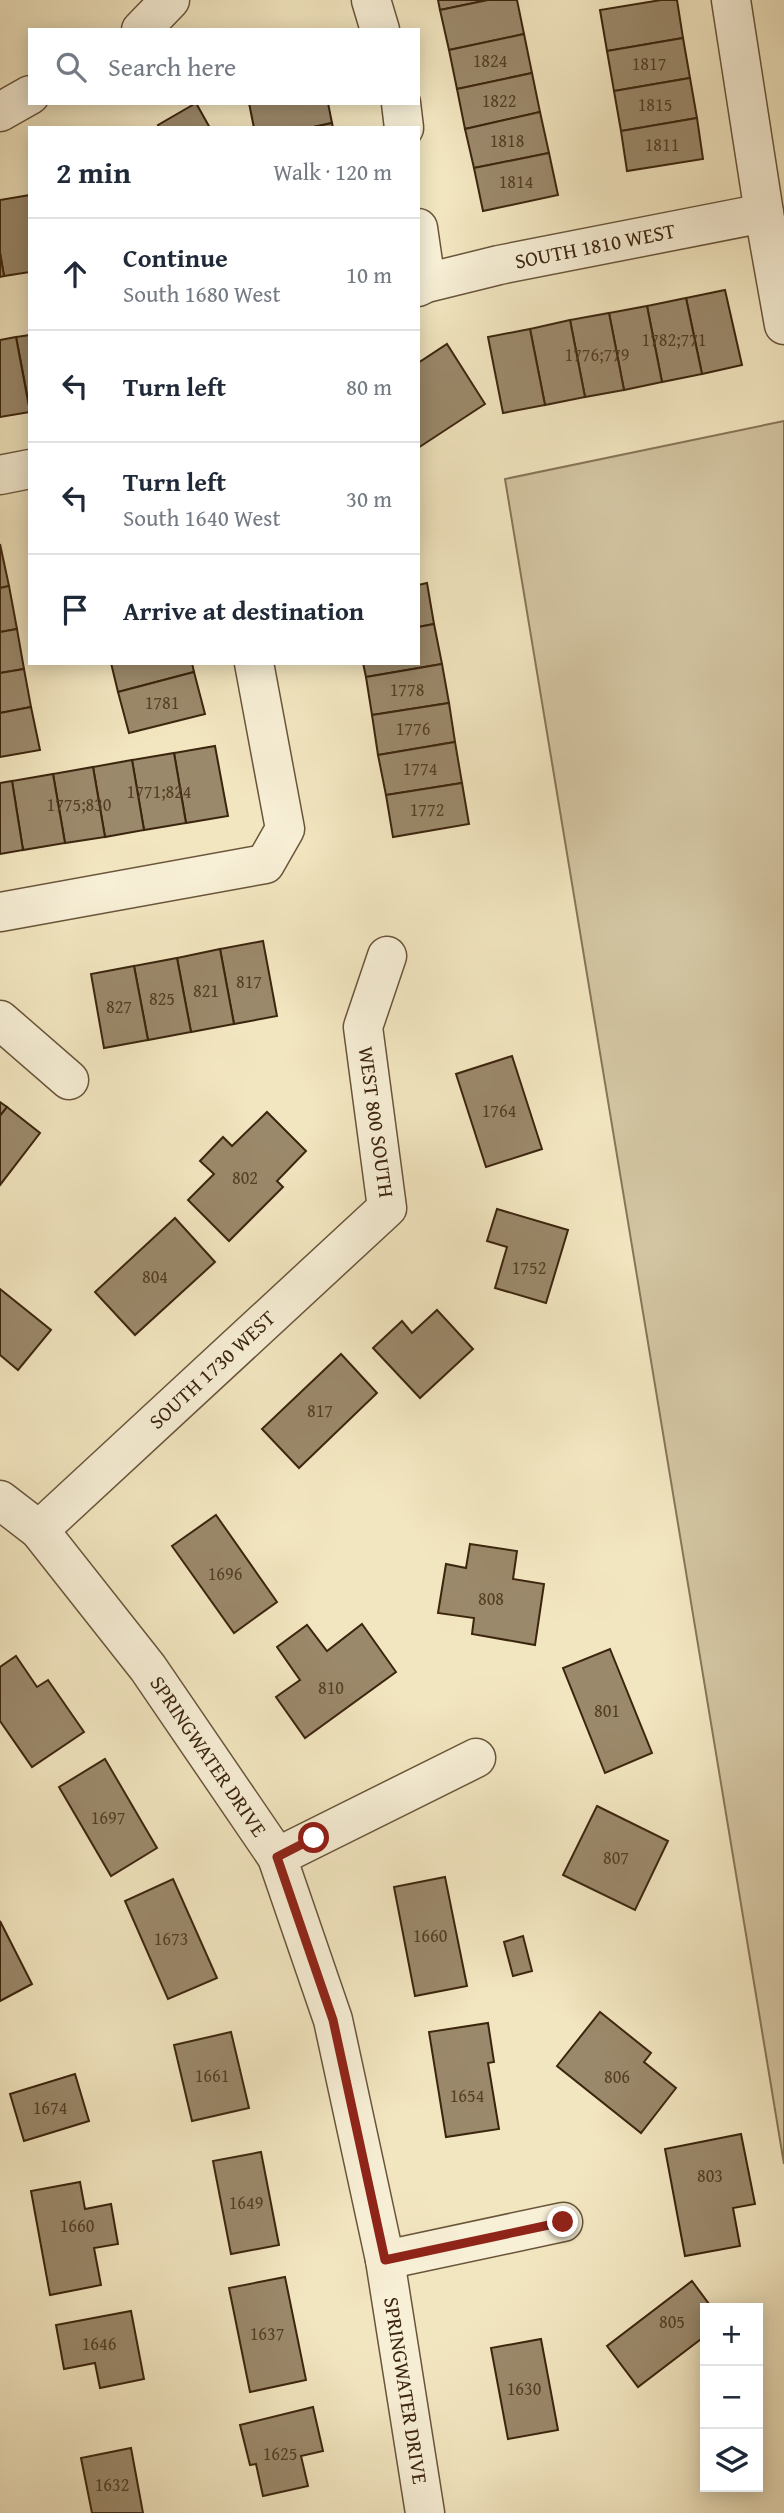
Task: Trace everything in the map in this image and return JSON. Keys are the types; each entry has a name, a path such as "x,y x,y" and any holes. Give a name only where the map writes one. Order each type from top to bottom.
{"street":[{"path":"143,28 170,0"},
{"path":"371,0 379,28"},
{"path":"731,0 784,325"},
{"path":"0,112 28,96"},
{"path":"401,105 404,126"},
{"name":"SOUTH 1810 WEST","path":"422,285 499,265 764,214"},
{"path":"420,256 422,285"},
{"path":"0,475 28,469"},
{"path":"0,912 265,864 285,829 254,665"},
{"name":"WEST 800 SOUTH","path":"387,956 363,1027 387,1208"},
{"path":"0,1020 69,1080"},
{"name":"SOUTH 1730 WEST","path":"39,1531 387,1208"},
{"name":"SPRINGWATER DRIVE","path":"0,1500 39,1531 148,1668 277,1857 333,2020 385,2260 425,2513"},
{"path":"277,1857 475,1758"},
{"path":"385,2260 563,2222"}],"shaded area":[{"path":"784,421 784,2164 505,479"}],"building":[{"path":"438,0 488,0 440,10"},
{"path":"488,0 517,0 524,34 449,50 440,10"},
{"path":"677,0 683,38 607,51 600,10"},
{"path":"524,34 532,73 457,89 449,50"},
{"path":"683,38 690,78 614,91 607,51"},
{"path":"532,73 540,112 465,129 457,89"},
{"path":"690,78 697,118 621,131 614,91"},
{"path":"197,105 209,126 159,126"},
{"path":"249,105 328,105 332,123 318,126 254,126"},
{"path":"540,112 549,153 474,168 465,129"},
{"path":"697,118 703,159 627,171 621,131"},
{"path":"549,153 558,195 483,211 474,168"},
{"path":"28,195 28,272 4,276 0,253 0,200"},
{"path":"0,253 4,276 0,277"},
{"path":"725,290 742,365 702,374 686,298"},
{"path":"686,298 702,374 662,382 647,306"},
{"path":"647,306 662,382 624,390 609,313"},
{"path":"609,313 624,390 585,397 570,320"},
{"path":"570,320 585,397 545,405 530,329"},
{"path":"530,329 545,405 503,413 488,337"},
{"path":"28,335 28,400 16,337"},
{"path":"16,337 28,412 0,417 0,340"},
{"path":"447,344 485,404 420,447 420,362"},
{"path":"0,544 9,586 0,588"},
{"path":"427,583 434,624 420,627 420,585"},
{"path":"9,586 17,629 0,632 0,588"},
{"path":"434,624 442,664 366,677 363,665 420,665 420,627"},
{"path":"17,629 24,669 0,673 0,632"},
{"path":"442,664 449,703 372,715 366,677"},
{"path":"111,665 192,665 194,672 118,692"},
{"path":"24,669 31,707 0,713 0,673"},
{"path":"194,672 205,714 129,733 118,692"},
{"path":"449,703 455,742 378,755 372,715"},
{"path":"31,707 40,750 0,757 0,713"},
{"path":"455,742 462,783 386,795 378,755"},
{"path":"215,746 228,816 186,823 174,753"},
{"path":"174,753 186,823 144,830 132,760"},
{"path":"132,760 144,830 105,837 93,767"},
{"path":"93,767 105,837 65,843 53,774"},
{"path":"53,774 65,843 23,850 12,781"},
{"path":"12,781 23,850 0,854 0,783"},
{"path":"462,783 469,824 393,837 386,795"},
{"path":"263,941 277,1016 234,1024 220,949"},
{"path":"220,949 234,1024 191,1032 177,958"},
{"path":"177,958 191,1032 148,1040 134,966"},
{"path":"134,966 148,1040 104,1048 91,974"},
{"path":"512,1056 542,1149 486,1167 456,1074"},
{"path":"0,1102 7,1107 0,1116"},
{"path":"7,1107 40,1133 0,1185 0,1116"},
{"path":"267,1112 306,1151 277,1181 283,1187 229,1241 188,1200 214,1174 200,1161 223,1137 232,1146"},
{"path":"497,1209 568,1230 546,1303 495,1288 507,1247 487,1241"},
{"path":"175,1218 215,1262 135,1335 95,1292"},
{"path":"0,1289 51,1330 18,1370 0,1355"},
{"path":"437,1310 473,1349 420,1398 373,1348 402,1321 412,1333"},
{"path":"341,1354 377,1393 299,1468 262,1429"},
{"path":"216,1515 277,1602 234,1633 172,1546"},
{"path":"470,1544 517,1551 513,1579 544,1584 535,1645 472,1634 474,1618 438,1613 446,1564 466,1568"},
{"path":"362,1624 396,1672 305,1738 276,1697 300,1680 277,1647 307,1625 327,1651"},
{"path":"610,1649 652,1753 605,1773 563,1668"},
{"path":"16,1656 37,1687 48,1680 84,1732 32,1767 0,1721 0,1667"},
{"path":"105,1759 157,1848 111,1876 59,1787"},
{"path":"597,1806 668,1841 635,1910 563,1875"},
{"path":"445,1877 467,1986 415,1996 394,1887"},
{"path":"173,1879 217,1978 168,1999 125,1901"},
{"path":"0,1921 32,1984 0,2001"},
{"path":"523,1936 532,1971 513,1976 504,1942"},
{"path":"600,2012 651,2053 644,2062 676,2088 641,2133 557,2066"},
{"path":"488,2023 494,2062 488,2063 499,2129 446,2137 429,2032"},
{"path":"231,2032 249,2108 192,2121 174,2045"},
{"path":"75,2074 89,2121 24,2141 10,2094"},
{"path":"741,2134 755,2204 733,2208 740,2246 685,2256 665,2149"},
{"path":"261,2152 279,2245 231,2254 213,2161"},
{"path":"80,2182 85,2209 111,2204 118,2244 94,2248 101,2285 50,2295 31,2191"},
{"path":"285,2277 306,2380 250,2392 229,2288"},
{"path":"692,2281 708,2303 700,2303 700,2340 638,2387 607,2346"},
{"path":"131,2311 144,2379 100,2388 95,2363 64,2369 56,2325"},
{"path":"541,2339 558,2430 508,2439 491,2348"},
{"path":"313,2407 323,2451 301,2456 308,2486 263,2496 256,2464 250,2465 240,2425"},
{"path":"131,2448 143,2513 92,2513 81,2458"}],"route":[{"path":"314,1838 277,1857 333,2020 385,2260 563,2222"}]}
